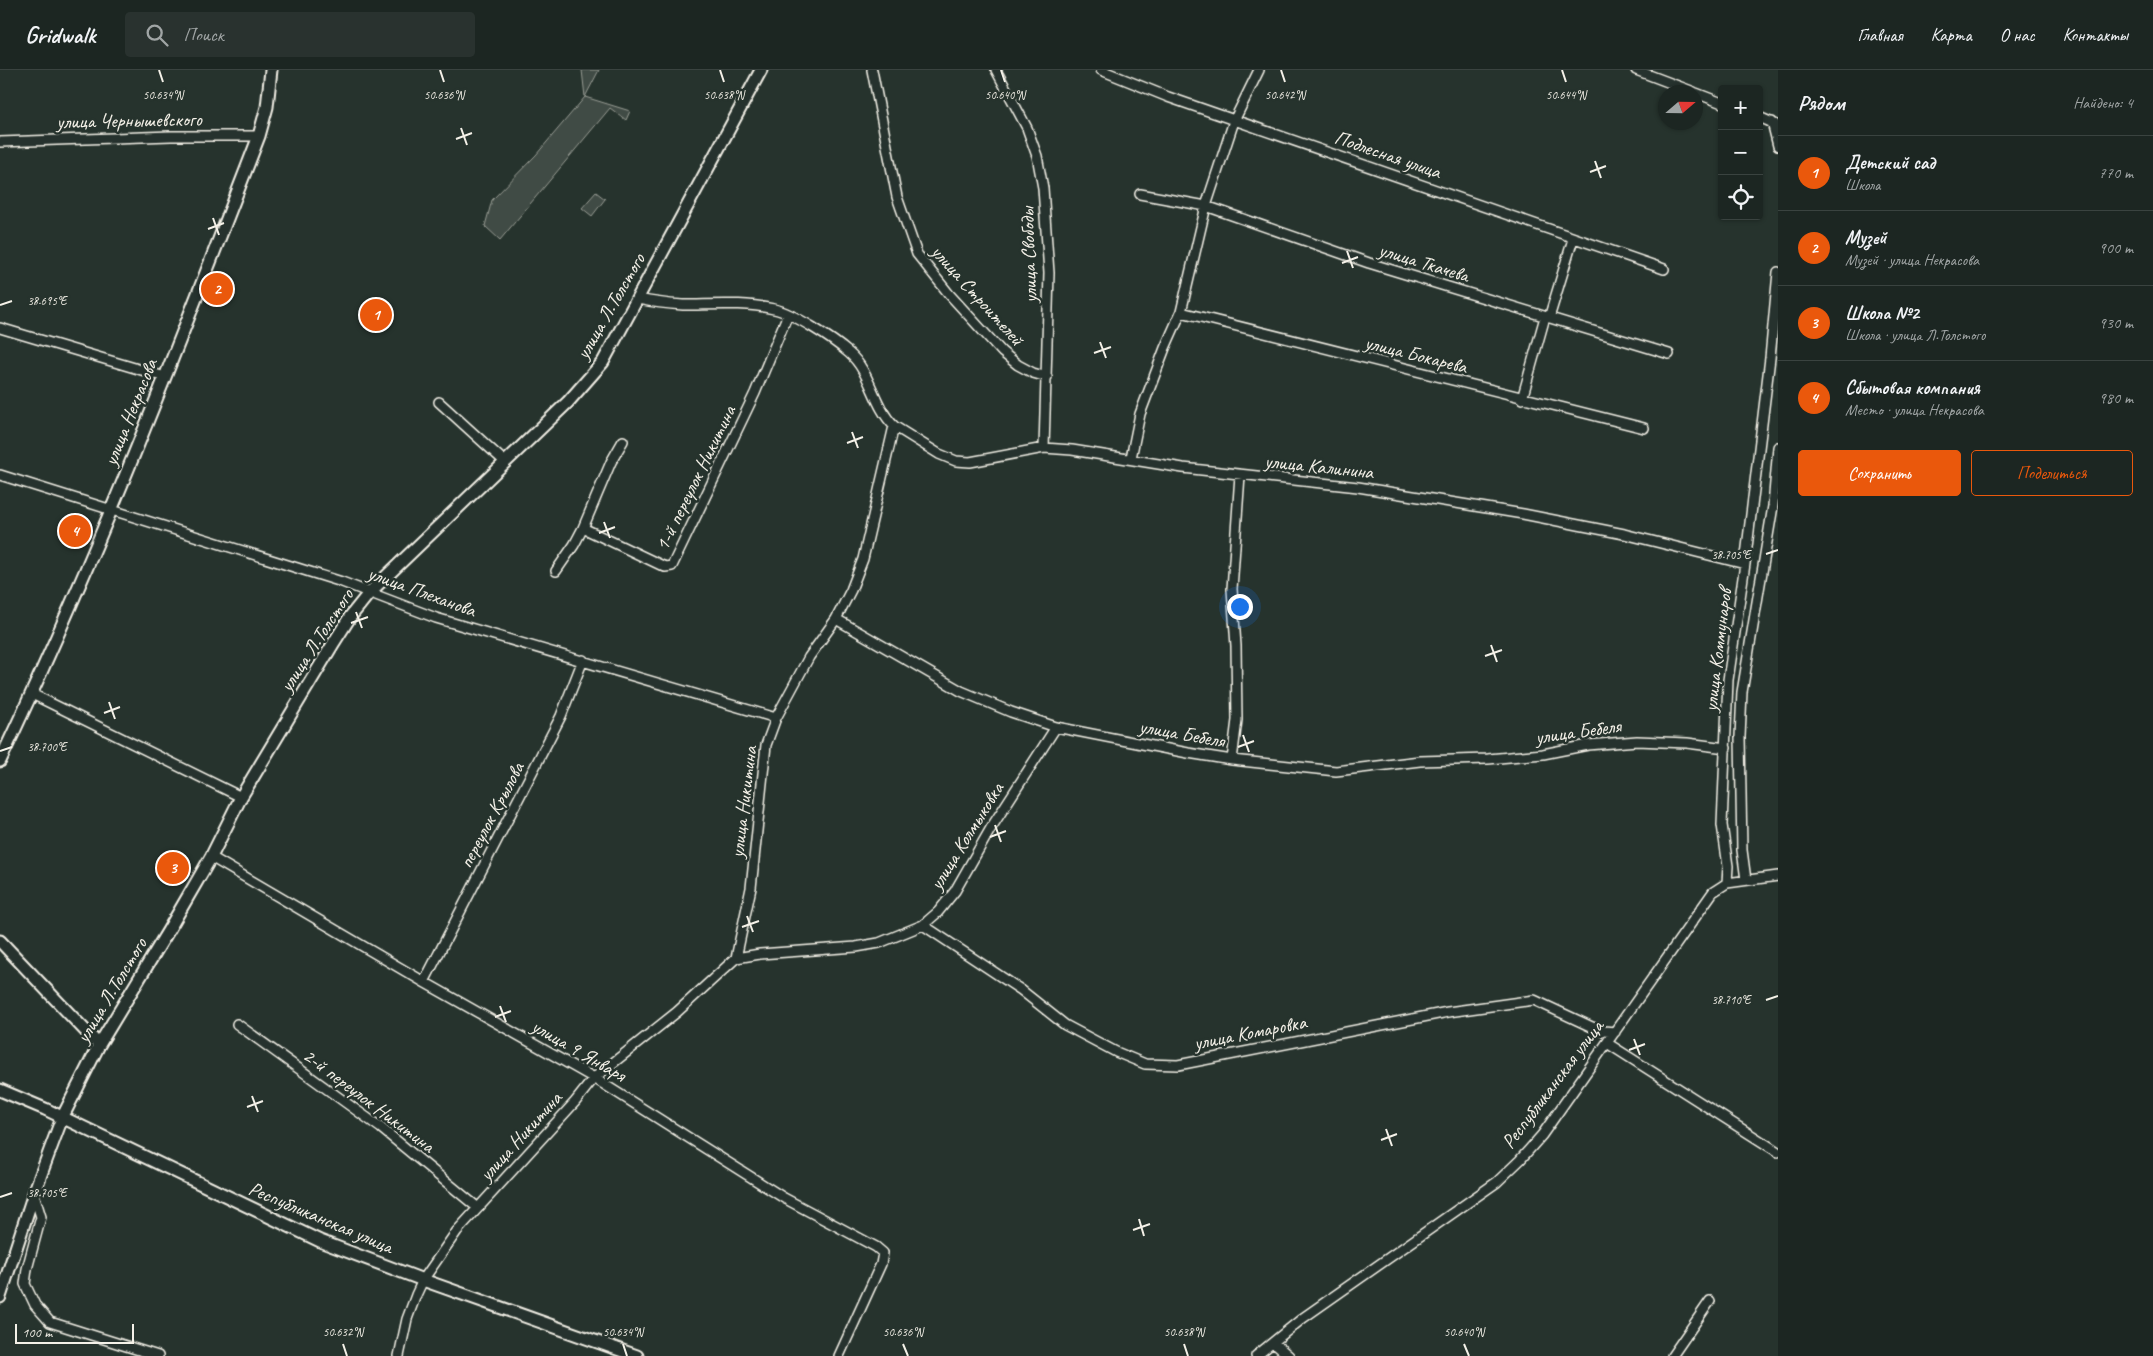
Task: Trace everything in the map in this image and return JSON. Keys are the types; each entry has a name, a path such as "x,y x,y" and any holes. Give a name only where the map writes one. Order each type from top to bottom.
{"street":[{"name":"улица Некрасова","path":"0,761 32,694 166,377 260,136 267,107 271,70"},
{"name":"улица Л.Толстого","path":"0,1297 34,1193 62,1118 99,1045 211,857 241,797 333,644 350,617 370,592 568,402 604,362 761,70"},
{"name":"улица Строителей","path":"872,70 897,198 917,254 1002,352 1018,365 1033,373 1047,377"},
{"name":"улица Свободы","path":"996,70 1027,128 1037,156 1043,188 1049,273 1044,448"},
{"name":"Подлесная улица","path":"1102,70 1234,121 1664,269"},
{"path":"1131,458 1140,414 1181,312 1206,206 1234,121 1259,70"},
{"path":"1636,70 1674,85"},
{"path":"1703,96 1718,102"},
{"path":"1763,119 1775,124 1778,146"},
{"name":"улица Чернышевского","path":"0,142 171,136 260,136"},
{"name":"улица Ткачева","path":"1140,194 1206,206 1369,264 1670,354"},
{"path":"1522,399 1573,239"},
{"name":"улица Коммунаров","path":"1728,883 1728,866 1722,825 1728,680 1745,564 1770,358 1778,272"},
{"path":"638,299 680,305 752,305 776,309 788,314 818,331 850,353 865,374 885,417 894,426"},
{"name":"улица Бокарева","path":"1181,312 1522,399 1644,428"},
{"name":"1-й переулок Никитина","path":"583,528 665,566 672,566 755,393 788,314"},
{"path":"0,328 166,377"},
{"path":"439,402 505,462"},
{"name":"улица Калинина","path":"894,426 939,454 956,461 970,462 1044,448 1131,458 1183,468 1358,487 1523,514 1624,534 1745,564"},
{"name":"улица Никитина","path":"399,1356 407,1319 423,1280 457,1231 575,1102 594,1078 677,1012 736,958 751,888 766,745 776,718 809,657 836,619 851,590 862,559 894,426"},
{"path":"556,571 583,528 622,441"},
{"name":"улица Коммунаров","path":"1746,880 1742,850 1740,738 1742,692 1775,507 1778,447"},
{"name":"улица Плеханова","path":"0,475 370,592 436,618 776,718"},
{"path":"1232,760 1237,720 1236,646 1232,589 1240,475"},
{"name":"улица Бебеля","path":"836,619 961,691 1011,712 1056,727 1232,760 1336,771 1420,761 1488,759 1543,754 1588,745 1637,741 1687,743 1726,748"},
{"name":"переулок Крылова","path":"424,982 561,716 583,660"},
{"path":"32,694 241,797"},
{"name":"улица Колмыковка","path":"736,958 760,954 871,944 903,934 923,925 938,912 955,891 991,828 1056,727"},
{"name":"улица 9 Января","path":"211,857 424,982 594,1078 784,1198 876,1247 883,1253 881,1264 839,1356"},
{"name":"Республиканская улица","path":"1256,1356 1303,1318 1497,1182 1542,1135 1713,892 1728,883 1778,876"},
{"name":"улица Комаровка","path":"923,925 1021,990 1065,1025 1116,1052 1145,1064 1178,1065 1448,1012 1534,1000 1604,1032 1615,1032"},
{"path":"0,941 99,1045"},
{"name":"2-й переулок Никитина","path":"237,1024 381,1128 478,1208"},
{"path":"1607,1043 1778,1152"},
{"name":"Республиканская улица","path":"0,1090 320,1241 423,1280 637,1356"},
{"path":"34,1193 41,1218 25,1284 35,1305 50,1322 158,1356"},
{"path":"1672,1356 1710,1301"},
{"path":"1274,1343 1289,1356"}],"shaded area":[{"path":"582,70 599,70 585,97"},
{"path":"585,97 630,111 626,120 610,108 500,240 485,226 492,200 536,155"},
{"path":"596,192 605,199 592,216 582,208"}],"place":[{"name":"Музей","path":"217,289"},
{"name":"Детский сад","path":"376,315"},
{"name":"Сбытовая компания","path":"75,531"},
{"name":"Школа №2","path":"173,868"}]}
